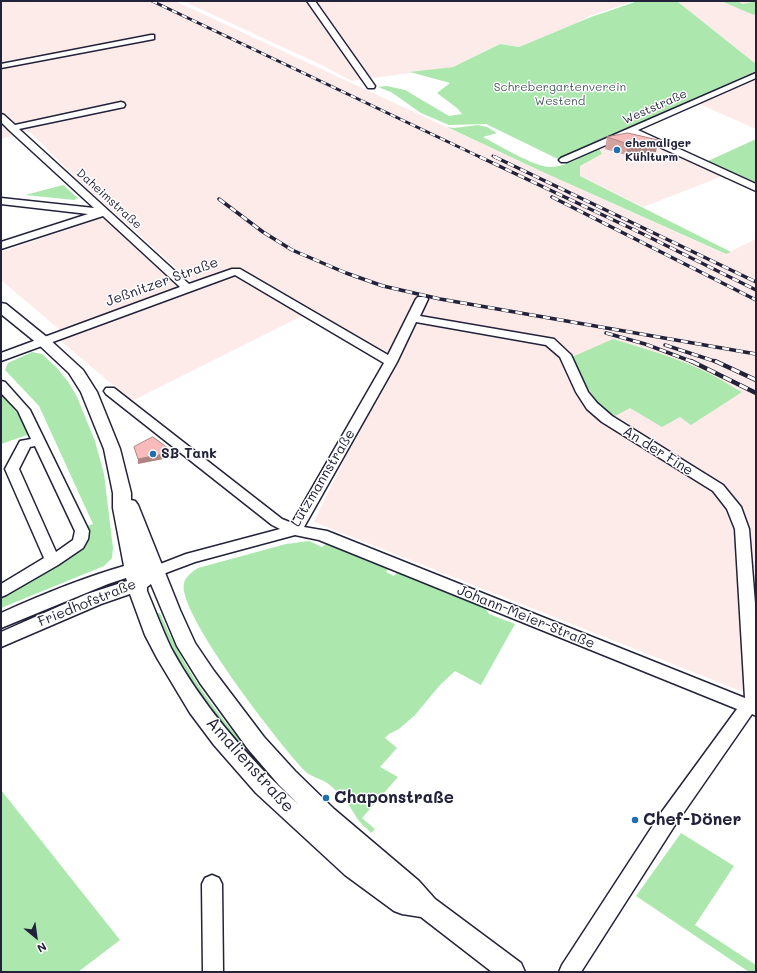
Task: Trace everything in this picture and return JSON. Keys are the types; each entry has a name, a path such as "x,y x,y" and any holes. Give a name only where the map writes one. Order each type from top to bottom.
{"main road":[{"name":"Amalienstraße","path":"1,307 43,341 75,370 89,392 106,433 122,493 130,506 141,575 155,635 174,672 197,707 235,755 264,786 353,868 402,903 426,907 512,972"},
{"name":"Friedhofstraße","path":"1,621 102,579 141,575"},
{"name":"Friedhofstraße","path":"1,640 94,599 141,575"}],"street":[{"path":"311,1 371,86"},
{"path":"1,66 151,37"},
{"name":"Weststraße","path":"564,160 756,75"},
{"path":"12,128 121,105"},
{"name":"Daheimstraße","path":"1,117 188,289"},
{"path":"632,130 756,188"},
{"path":"1,194 78,202 91,200"},
{"path":"1,201 104,212"},
{"path":"1,246 104,212"},
{"name":"Jeßnitzer Straße","path":"1,357 236,271 391,362"},
{"name":"Lutzmannstraße","path":"141,575 190,558 295,530 391,362 422,299"},
{"name":"An der Fine","path":"412,318 550,342 565,355 582,392 592,406 607,419 718,488 734,507 742,529 754,701 752,707"},
{"path":"1,386 24,410 82,531 81,539 78,544 53,561 1,591"},
{"path":"110,391 277,522 295,530"},
{"path":"39,440 25,444 12,470 53,561"},
{"name":"Johann-Meier-Straße","path":"295,530 322,535 752,707"},
{"path":"569,972 668,819 752,707"},
{"path":"212,884 213,972"}],"shaded area":[{"path":"1,1 175,1 545,173 725,254 756,239 756,592 743,583 746,693 314,522 392,359 312,311 132,401 56,337 195,285 79,181 29,131 1,139"},
{"path":"183,1 634,1 589,16 577,23 519,47 499,44 453,67 352,81 328,68"},
{"path":"671,1 756,1 756,64 678,2"},
{"path":"756,79 756,129 697,103"},
{"path":"633,133 723,176 643,207 580,176 580,166 602,154 599,148"},
{"path":"105,217 183,288 61,331 1,280 1,252"}],"green space":[{"name":"Schrebergartenverein Westend","path":"638,1 678,2 756,64 756,71 558,159 486,124 449,125 421,113 391,92 378,87 387,86 405,90 449,116 462,114 457,108 437,93 450,83 410,72 453,67 500,44 519,47 591,17"},
{"path":"721,1 736,1 743,4 756,1 756,12 754,15"},
{"path":"478,125 487,127 497,133 483,137 516,155 543,166 550,167 563,165 599,148 602,154 580,166 580,176 731,252 726,254 545,173 447,127 454,128"},
{"path":"756,139 756,184 708,161"},
{"path":"63,185 78,198 74,200 25,195"},
{"path":"613,339 688,364 712,375 742,392 691,425 680,417 662,427 630,408 615,416 601,408 584,382 572,357"},
{"path":"32,352 42,354 56,367 69,383 77,397 95,441 104,474 113,548 112,558 104,566 1,608 1,596 67,558 86,526 93,524 39,406 5,370 8,363"},
{"path":"1,393 33,433 1,444"},
{"path":"309,541 322,547 327,543 389,568 386,572 394,576 398,571 483,604 489,614 515,624 481,685 455,671 440,685 415,715 399,729 389,734 385,738 397,748 380,767 398,777 362,818 375,829 371,833 361,823 343,797 327,783 306,772 276,736 233,679 213,649 196,621 186,598 184,583 186,578 198,568 286,544"},
{"path":"160,613 171,637 196,681 226,723 278,780 273,784 207,707 176,659 155,614"},
{"path":"1,790 120,940 78,972 1,972"},
{"path":"681,833 734,866 695,925 756,965 756,972 749,972 636,896"}],"building":[{"path":"628,133 658,141 628,144 607,137"},
{"name":"SB Tank","path":"153,437 173,452 138,459 134,447"}],"railway":[{"path":"152,1 482,158"},
{"path":"480,157 643,234 756,290"},
{"path":"495,157 756,282"},
{"path":"552,197 756,300"},
{"path":"219,199 263,232 292,250 346,273 383,286 440,299 756,354"},
{"path":"606,333 645,344 693,362"},
{"path":"665,345 717,362"},
{"path":"691,361 756,393"},
{"path":"715,361 756,380"}],"place":[{"name":"ehemaliger Kühlturm","path":"617,150"},
{"name":"SB Tank","path":"153,454"},
{"name":"Chaponstraße","path":"326,798"},
{"name":"Chef-Döner","path":"635,820"}]}
